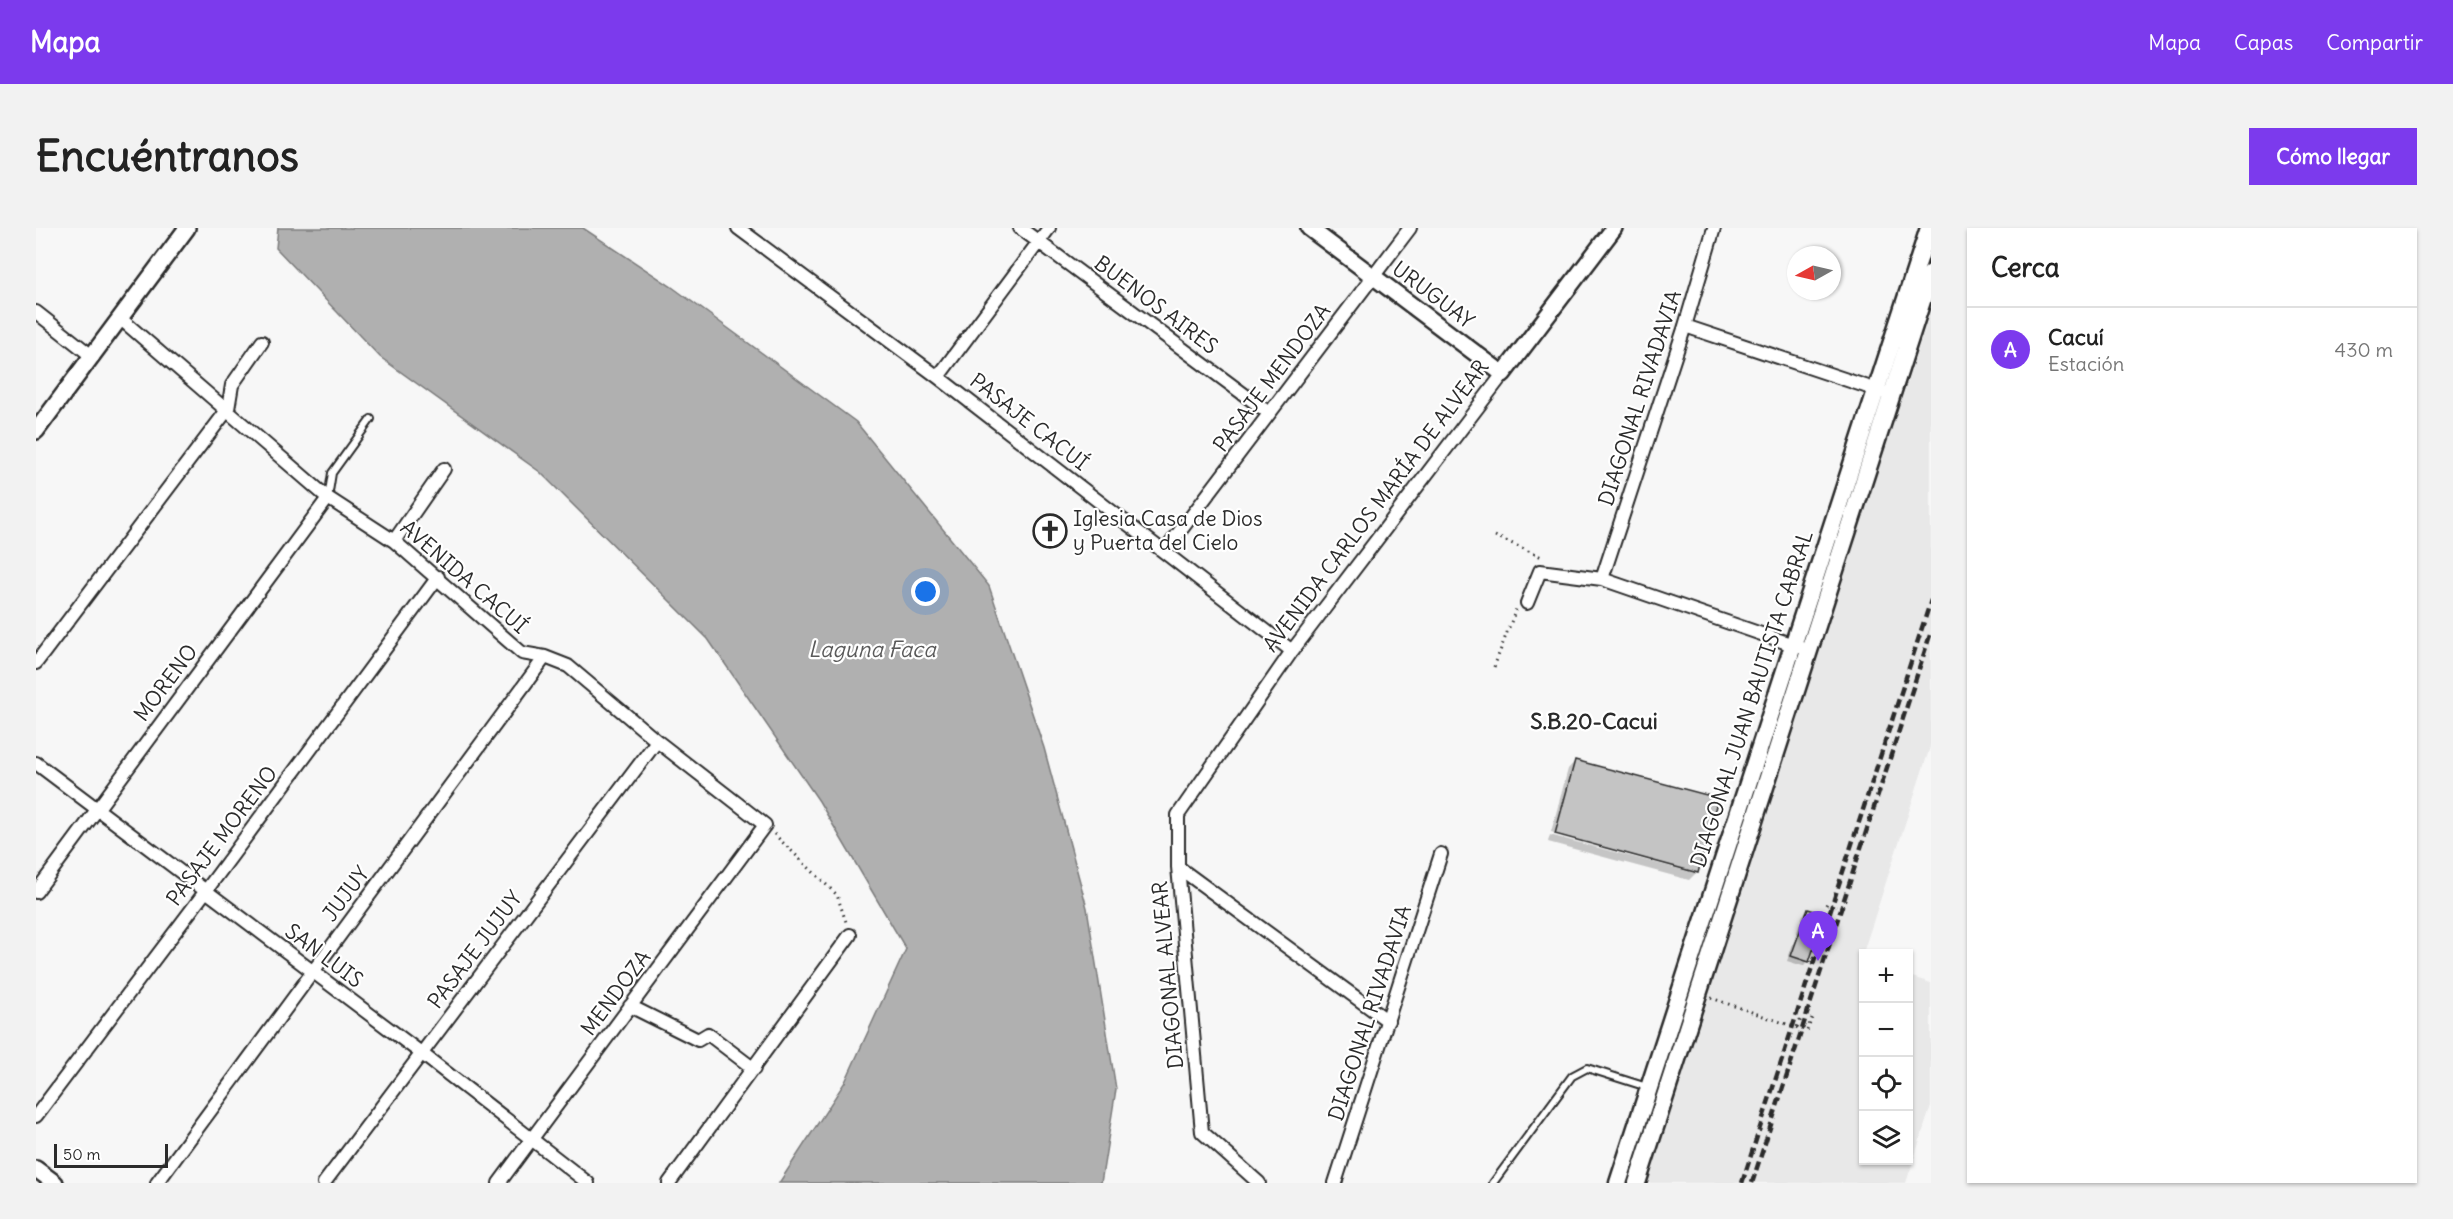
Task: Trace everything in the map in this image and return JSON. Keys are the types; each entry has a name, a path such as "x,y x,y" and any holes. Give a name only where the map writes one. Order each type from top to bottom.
{"main road":[{"name":"DIAGONAL JUAN BAUTISTA CABRAL","path":"1636,1183 1742,858 1801,648 1884,392 1929,228"},
{"name":"DIAGONAL JUAN BAUTISTA CABRAL","path":"1884,392 1931,273"},
{"name":"DIAGONAL JUAN BAUTISTA CABRAL","path":"1617,1183 1725,854 1801,648"},
{"path":"1725,854 1742,858"},
{"path":"1655,1066 1672,1072"}],"street":[{"path":"36,432 187,228"},
{"name":"PASAJE CACUÍ","path":"738,228 938,377 1292,651"},
{"name":"BUENOS AIRES","path":"1020,228 1269,413"},
{"path":"938,377 1050,228"},
{"name":"URUGUAY","path":"1309,228 1503,374"},
{"name":"PASAJE MENDOZA","path":"1165,551 1410,228"},
{"name":"AVENIDA CARLOS MARÍA DE ALVEAR","path":"1178,814 1292,651 1614,228"},
{"name":"DIAGONAL RIVADAVIA","path":"1602,579 1685,326 1714,228"},
{"path":"36,312 93,357"},
{"name":"AVENIDA CACUÍ","path":"121,319 228,409 328,498 394,541 438,577 522,653 546,657 568,666 657,741 765,825"},
{"path":"1685,326 1884,392"},
{"path":"36,663 228,409 232,385 262,342"},
{"path":"394,541 444,469"},
{"name":"MORENO","path":"36,892 328,498"},
{"path":"1527,603 1540,572 1602,579 1801,648"},
{"name":"PASAJE MORENO","path":"36,1116 438,577"},
{"name":"JUJUY","path":"158,1183 546,657"},
{"name":"PASAJE JUJUY","path":"324,1183 657,741"},
{"name":"SAN LUIS","path":"36,763 421,1053 588,1183"},
{"name":"DIAGONAL ALVEAR","path":"1178,814 1178,867 1202,1132 1259,1183"},
{"name":"MENDOZA","path":"499,1183 765,825"},
{"name":"DIAGONAL RIVADAVIA","path":"1335,1183 1441,854"},
{"path":"1178,867 1388,1021"},
{"path":"669,1183 850,935"},
{"path":"630,1006 698,1040 708,1034 754,1069"},
{"path":"36,1169 55,1183"}],"lane":[{"path":"328,498 332,473 370,419"},
{"path":"1493,1183 1572,1076 1587,1068 1648,1087"}],"path":[{"path":"1495,536 1544,557 1540,572"},
{"path":"1494,667 1518,606 1527,603"},
{"path":"765,825 837,895 850,935"},
{"path":"1826,905 1827,903 1836,907"},
{"path":"1698,994 1807,1031 1812,1017"},
{"path":"1797,1028 1801,1019"}],"shaded area":[{"path":"1931,310 1931,744 1864,949 1859,949 1859,1165 1912,1165 1906,1183 1644,1183"},
{"path":"1913,977 1931,983 1931,1106 1913,1161"}],"water":[{"name":"Laguna Faca","path":"278,228 583,228 672,287 856,422 989,586 1044,748 1087,908 1116,1089 1101,1183 779,1183 845,1082 906,949 819,801 708,639 540,472 380,357 276,248"}],"building":[{"path":"1575,760 1718,798 1698,873 1555,834"},
{"path":"1808,909 1821,913 1818,925 1821,926 1809,962 1791,956"}],"railway":[{"path":"1742,1183 1931,600"},
{"path":"1752,1183 1931,632"}],"place":[{"name":"Iglesia Casa de Dios y Puerta del Cielo","path":"1050,531"},
{"name":"Cacuí","path":"1818,961"}],"district":[{"name":"S.B.20-Cacui","path":"1594,721"}]}
